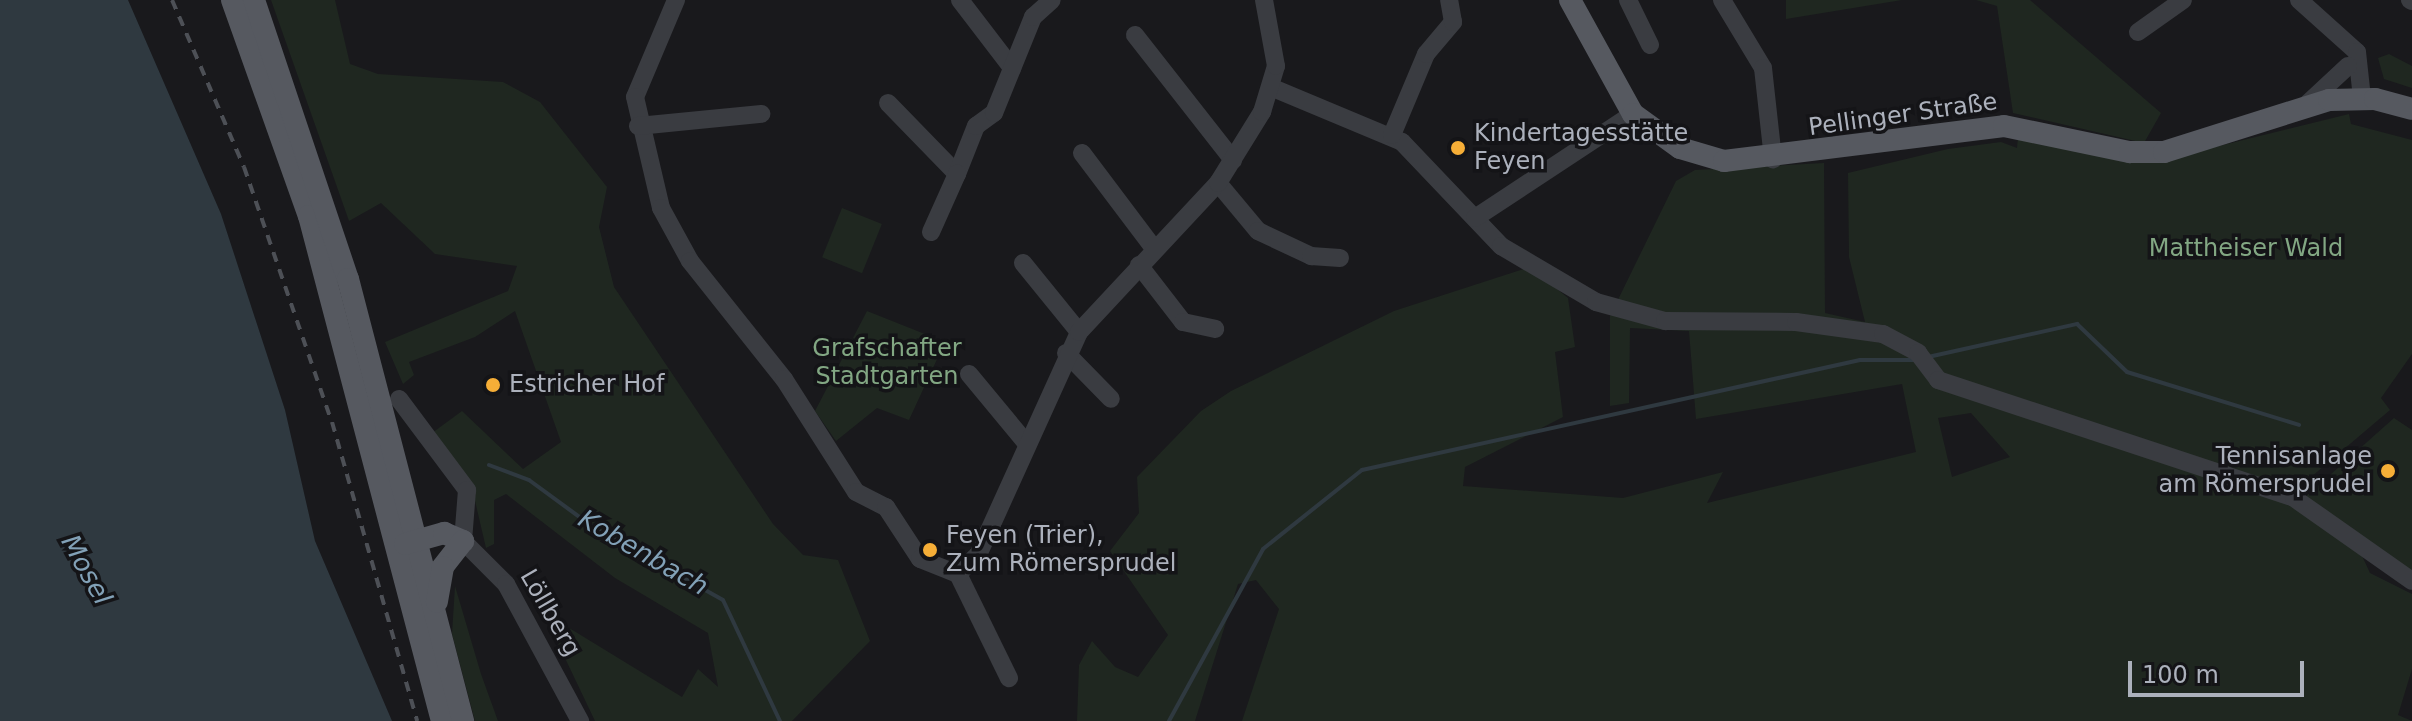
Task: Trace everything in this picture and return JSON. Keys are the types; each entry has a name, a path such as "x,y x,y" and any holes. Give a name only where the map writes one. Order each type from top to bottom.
{"main road":[{"path":"232,0 309,216 435,618 463,721"},
{"path":"254,0 348,279 413,546 442,721"},
{"name":"Pellinger Straße","path":"1570,0 1633,114 1700,156 1773,159 2004,126 2130,152 2164,152 2304,106 2362,98 2412,109"},
{"path":"413,546 460,543"},
{"path":"435,618 440,575 460,543"}],"street":[{"path":"676,0 635,97 647,174 690,261 784,379 856,492 886,507 920,559 958,574 1009,678"},
{"path":"960,0 1012,68"},
{"path":"931,232 1012,68 1033,17 1052,0"},
{"path":"958,574 978,555 1066,353 1079,332 1218,183 1273,88 1276,38 1264,0"},
{"path":"1392,135 1426,54 1453,22 1449,0"},
{"path":"1628,0 1650,45"},
{"path":"1722,0 1763,68 1773,159"},
{"path":"2148,0 2160,16"},
{"path":"2138,32 2183,0"},
{"path":"2299,0 2357,52 2362,98"},
{"path":"2333,30 2348,66 2350,88 2362,98"},
{"path":"1135,35 1233,160"},
{"path":"2304,106 2348,66"},
{"path":"1273,88 1392,135 1475,218 1530,267 1632,316 1796,322 1883,334 1918,353 1938,380 2060,426 2294,498 2412,581"},
{"path":"888,103 957,174"},
{"path":"638,126 761,114"},
{"path":"1475,218 1633,114"},
{"path":"1082,153 1155,250"},
{"path":"1218,183 1258,231 1311,256 1340,258"},
{"path":"1023,263 1079,332"},
{"path":"1139,265 1183,322 1215,329"},
{"path":"1066,353 1111,399"},
{"path":"969,374 1026,443"},
{"path":"399,399 467,490 470,516 460,543"},
{"name":"Löllberg","path":"460,543 511,591 580,721"}],"green space":[{"path":"271,0 335,0 350,64 378,74 503,82 540,102 607,187 599,227 614,287 773,524 803,555 838,560 870,641 792,721 595,721 543,612 682,697 698,669 718,687 708,633 615,578 506,494 494,500 494,544 486,548 472,488 432,433 462,411 523,469 561,442 515,311 475,337 409,362 414,375 403,384 385,342 508,291 517,266 435,254 381,203 349,221"},
{"path":"1786,0 1902,0 1786,19"},
{"path":"1976,0 2030,0 2161,113 2144,143 2013,113 1997,6"},
{"path":"2389,54 2412,66 2412,88 2384,79 2378,58"},
{"name":"Mattheiser Wald","path":"2349,114 2351,124 2412,140 2412,354 2381,398 2390,410 2304,483 2274,484 2358,547 2370,573 2412,594 2412,669 2398,715 2412,721 1242,721 1279,609 1256,580 1238,584 1195,721 1077,721 1079,665 1092,641 1115,667 1138,677 1168,635 1110,551 1139,513 1137,477 1201,411 1231,391 1394,311 1530,267 1568,298 1575,347 1555,352 1563,417 1465,467 1463,486 1623,498 1723,472 1707,503 1916,452 1902,384 1696,419 1689,331 1630,328 1629,403 1610,406 1610,316 1676,181 1695,170 1824,163 1825,313 1865,322 1849,257 1848,173 1948,149 2001,142 2017,148 2018,137 2150,163","holes":["1971,413 2010,457 1952,477 1938,418"]},
{"path":"842,208 882,224 862,273 822,257"},
{"name":"Grafschafter Stadtgarten","path":"867,311 945,342 909,420 877,408 836,441 815,411"},
{"name":"Tennisanlage am Römersprudel","path":"2394,418 2412,430 2412,575 2303,499"},
{"path":"455,586 498,721 475,721 452,634"}],"water":[{"name":"Mosel","path":"0,0 128,0 221,214 285,410 315,541 392,721 0,721"}],"waterway":[{"path":"1928,357 2077,324 2127,372 2299,425"},
{"path":"1169,721 1263,549 1362,470 1860,360 1915,360"},
{"name":"Kobenbach","path":"489,465 529,480 596,529 723,600 780,721"}],"railway":[{"path":"172,0 244,167 332,422 417,721"}],"place":[{"name":"Kindertagesstätte Feyen","path":"1458,148"},
{"name":"Estricher Hof","path":"493,385"},
{"name":"Tennisanlage am Römersprudel","path":"2388,471"},
{"name":"Feyen (Trier), Zum Römersprudel","path":"930,550"}]}
